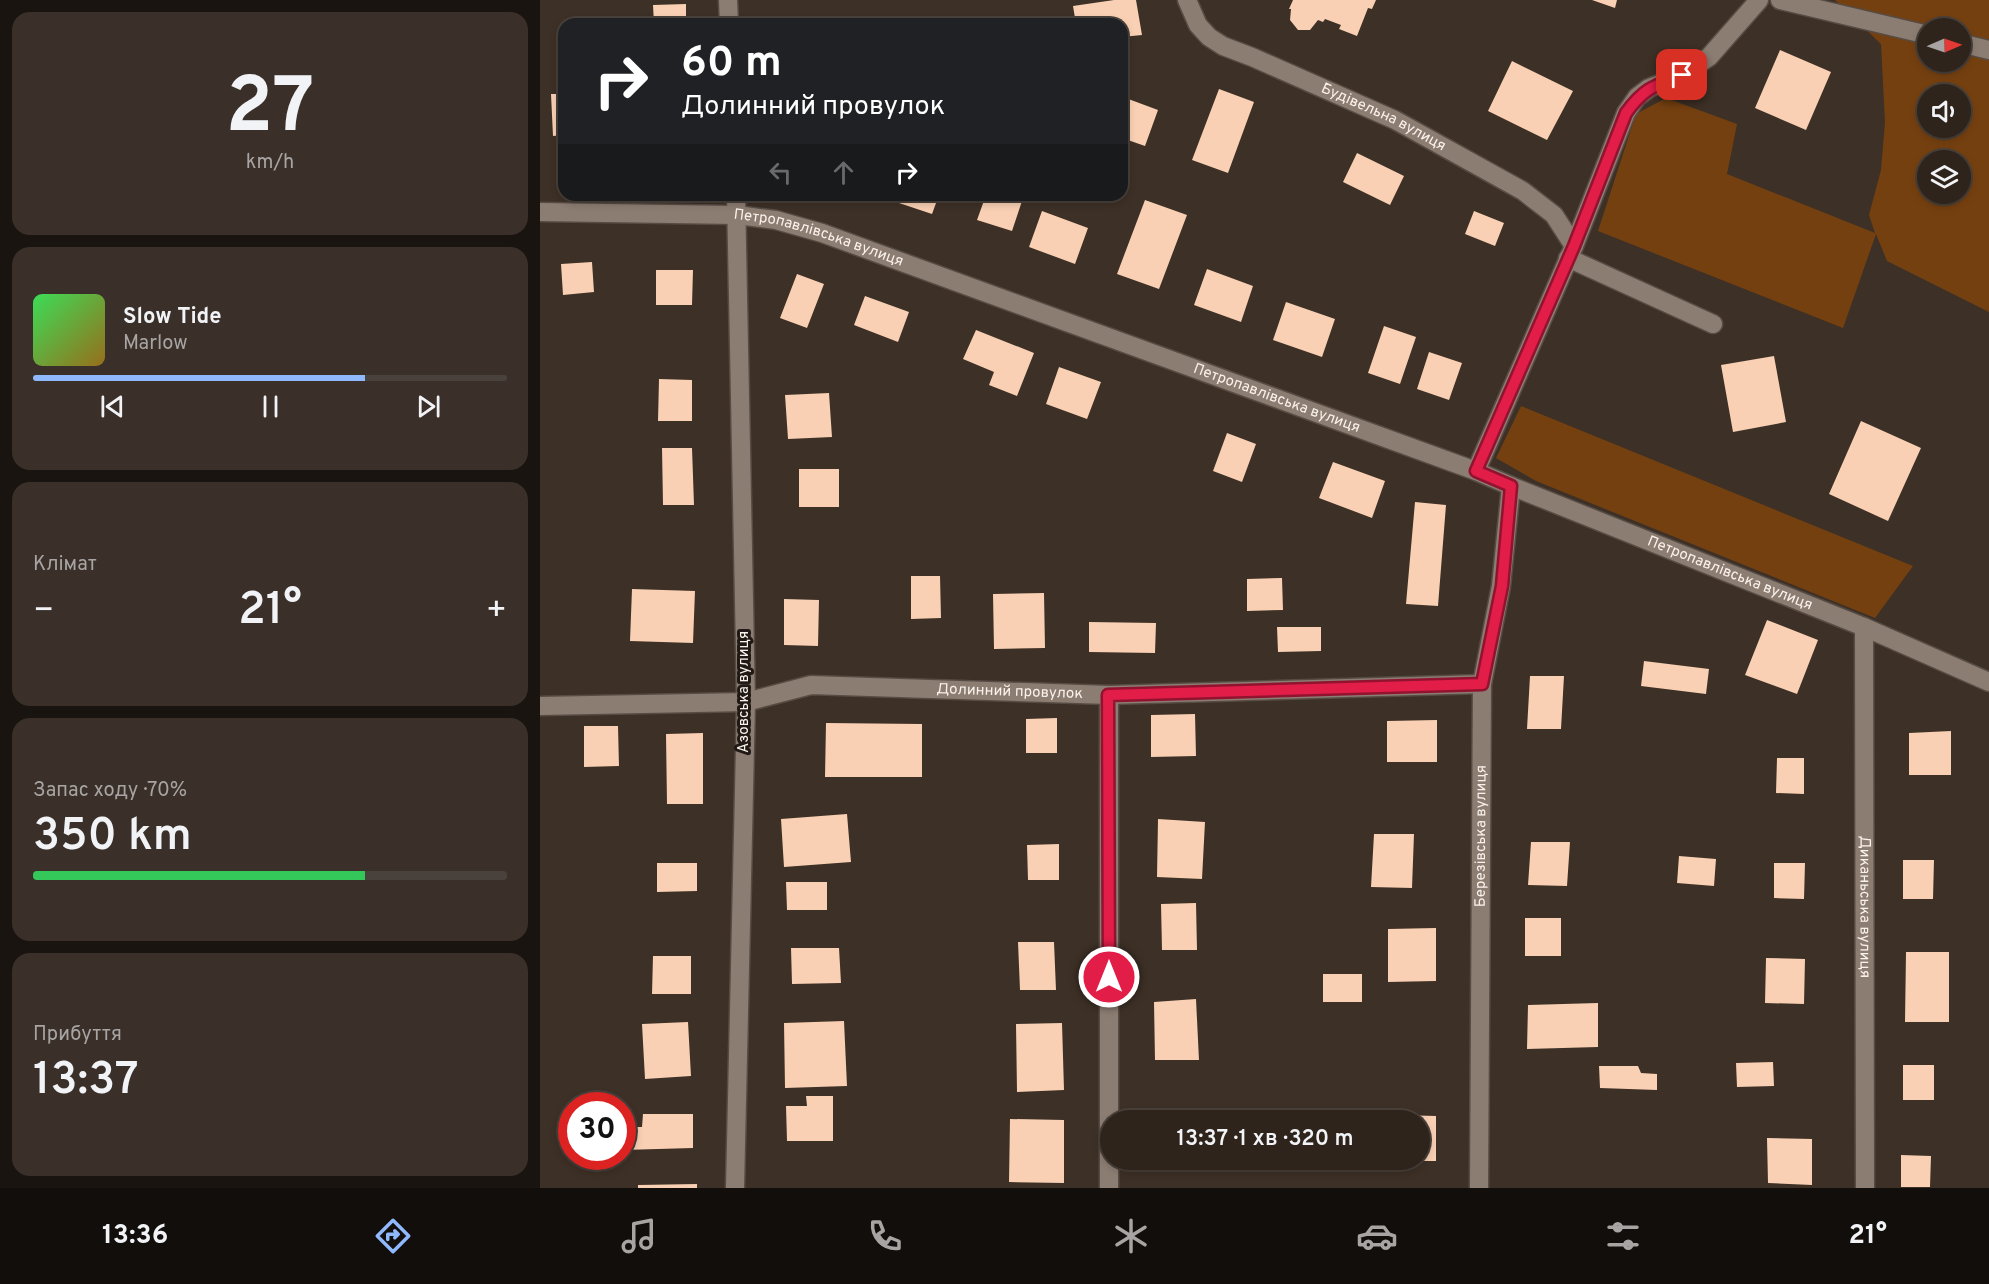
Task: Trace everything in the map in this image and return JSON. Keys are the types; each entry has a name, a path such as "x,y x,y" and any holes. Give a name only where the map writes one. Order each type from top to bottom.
{"street":[{"path":"728,0 729,18"},
{"name":"Будівельна вулиця","path":"1187,0 1198,25 1216,42 1395,120 1523,191 1554,215 1571,252"},
{"path":"1476,471 1571,252 1626,113 1637,98 1649,88 1682,75 1709,57 1760,0"},
{"path":"1780,0 1917,32"},
{"path":"1971,46 1989,50"},
{"name":"Азовська вулиця","path":"735,1188 746,702 736,201"},
{"name":"Петропавлівська вулиця","path":"540,212 737,215 776,220 822,232 1476,471 1864,627 1989,682"},
{"path":"1571,252 1713,324"},
{"name":"Березівська вулиця","path":"1479,1188 1482,684 1502,586 1511,486"},
{"name":"Диканьська вулиця","path":"1864,627 1865,1188"},
{"name":"Долинний провулок","path":"540,706 746,702 811,685 1108,695 1482,684"},
{"path":"1108,695 1109,1188"}],"shaded area":[{"path":"1835,0 1989,0 1989,312 1887,261 1876,234 1843,328 1598,231 1636,114 1666,98 1737,124 1727,174 1875,233 1869,215 1881,170 1885,122 1881,44"},
{"path":"1521,406 1913,566 1875,618 1536,481 1496,458"}],"building":[{"path":"1114,0 1136,0 1142,35 1128,36 1128,18 1075,18 1073,6"},
{"path":"1293,0 1376,0 1372,9 1368,8 1357,36 1339,29 1341,25 1325,19 1323,22 1318,20 1310,30 1298,30 1290,20 1291,9 1289,9"},
{"path":"1592,0 1617,0 1615,8"},
{"path":"686,4 686,18 654,18 653,5"},
{"path":"1780,50 1831,72 1806,130 1755,108"},
{"path":"1512,61 1573,91 1547,140 1488,111"},
{"path":"1219,89 1254,102 1228,173 1192,160"},
{"path":"551,94 558,94 558,136 553,136"},
{"path":"1128,99 1158,110 1145,146 1128,140"},
{"path":"1357,153 1404,176 1390,205 1343,182"},
{"path":"1145,200 1187,215 1159,289 1117,274"},
{"path":"900,201 937,201 932,214 899,203"},
{"path":"984,201 1022,201 1012,231 977,220"},
{"path":"1042,211 1088,228 1075,264 1029,247"},
{"path":"1474,211 1504,223 1495,246 1465,234"},
{"path":"592,262 594,292 563,295 561,264"},
{"path":"1207,269 1253,286 1241,322 1194,305"},
{"path":"656,270 693,270 692,305 656,305"},
{"path":"797,274 824,284 807,328 780,318"},
{"path":"865,296 909,312 898,342 854,325"},
{"path":"1286,302 1335,319 1322,357 1273,340"},
{"path":"1384,326 1416,337 1400,384 1368,373"},
{"path":"976,330 1034,353 1017,396 989,385 994,372 963,359"},
{"path":"1429,352 1462,363 1449,400 1417,389"},
{"path":"1774,356 1786,422 1733,432 1721,365"},
{"path":"1059,367 1101,382 1087,419 1046,404"},
{"path":"659,379 692,380 692,421 658,421"},
{"path":"829,393 832,437 788,439 785,395"},
{"path":"1861,421 1921,448 1888,521 1829,494"},
{"path":"1227,433 1256,444 1242,482 1213,471"},
{"path":"662,448 692,448 694,505 663,505"},
{"path":"1333,462 1385,481 1372,518 1319,498"},
{"path":"799,469 839,469 839,507 799,507"},
{"path":"1415,502 1446,505 1438,606 1406,604"},
{"path":"911,576 940,576 941,618 911,619"},
{"path":"1282,578 1283,610 1247,611 1247,579"},
{"path":"632,589 695,591 693,643 630,641"},
{"path":"1044,593 1045,648 994,649 993,594"},
{"path":"784,599 819,600 818,646 784,645"},
{"path":"1767,620 1818,640 1797,694 1745,675"},
{"path":"1089,622 1156,623 1155,653 1089,652"},
{"path":"1277,627 1321,627 1321,651 1278,652"},
{"path":"1644,661 1709,669 1706,694 1641,686"},
{"path":"1530,676 1564,676 1561,729 1527,729"},
{"path":"1195,714 1196,756 1151,757 1151,715"},
{"path":"1057,718 1057,753 1026,753 1026,719"},
{"path":"1437,720 1437,762 1387,762 1387,721"},
{"path":"826,723 922,724 922,777 825,777"},
{"path":"584,726 618,726 619,766 584,767"},
{"path":"1951,731 1951,775 1909,775 1909,733"},
{"path":"703,733 703,804 667,804 666,734"},
{"path":"1777,758 1804,758 1804,794 1776,793"},
{"path":"847,814 851,862 784,867 781,819"},
{"path":"1158,819 1205,822 1202,879 1157,877"},
{"path":"1374,834 1414,834 1412,888 1371,887"},
{"path":"1531,842 1570,842 1567,886 1528,885"},
{"path":"1059,844 1059,880 1028,880 1027,845"},
{"path":"1679,856 1716,859 1714,886 1677,883"},
{"path":"1903,860 1934,860 1933,899 1903,899"},
{"path":"657,863 697,863 697,891 657,892"},
{"path":"1774,863 1805,863 1804,899 1774,898"},
{"path":"786,882 827,882 827,910 787,910"},
{"path":"1196,903 1197,950 1162,950 1161,904"},
{"path":"1525,918 1561,918 1561,956 1525,956"},
{"path":"1436,928 1436,981 1388,982 1388,929"},
{"path":"1018,942 1054,942 1056,990 1020,990"},
{"path":"791,948 839,948 841,983 792,984"},
{"path":"1906,952 1949,952 1949,1022 1905,1022"},
{"path":"653,956 691,956 691,994 652,994"},
{"path":"1766,958 1805,959 1804,1004 1765,1003"},
{"path":"1323,974 1362,974 1362,1002 1323,1002"},
{"path":"1196,999 1199,1060 1155,1060 1154,1002"},
{"path":"1598,1003 1598,1047 1527,1049 1528,1005"},
{"path":"844,1021 847,1086 785,1088 784,1023"},
{"path":"688,1022 691,1076 645,1079 642,1024"},
{"path":"1062,1023 1064,1090 1017,1092 1016,1024"},
{"path":"1773,1062 1774,1086 1737,1087 1736,1063"},
{"path":"1903,1065 1934,1065 1934,1100 1903,1100"},
{"path":"1599,1066 1638,1066 1641,1073 1657,1074 1657,1090 1600,1088"},
{"path":"806,1096 833,1096 833,1141 787,1141 786,1106 807,1106"},
{"path":"643,1114 693,1114 693,1148 636,1150 636,1127 642,1127"},
{"path":"1430,1116 1436,1116 1436,1161 1430,1161"},
{"path":"1010,1119 1064,1120 1064,1183 1009,1182"},
{"path":"1767,1138 1812,1139 1812,1185 1768,1183"},
{"path":"1901,1155 1931,1156 1930,1187 1901,1187"},
{"path":"697,1184 697,1188 638,1188 638,1185"}],"route":[{"path":"1109,977 1108,695 1482,684 1502,586 1511,486 1476,471 1574,246 1626,113 1637,98 1649,88 1682,75"}]}
